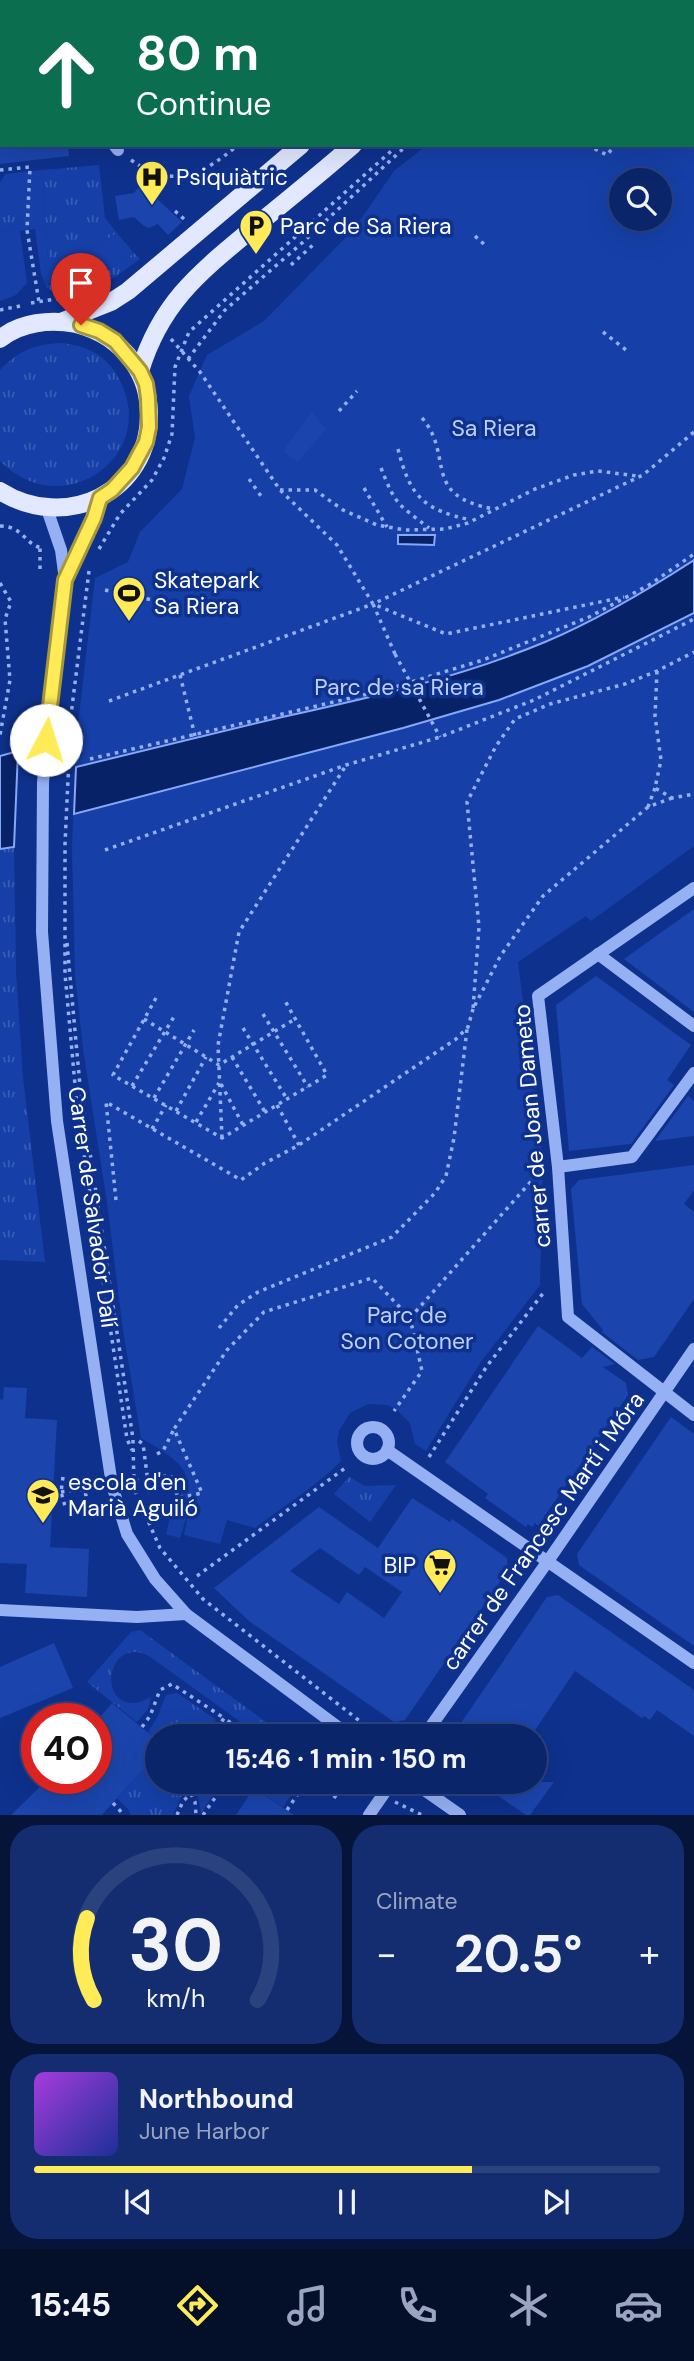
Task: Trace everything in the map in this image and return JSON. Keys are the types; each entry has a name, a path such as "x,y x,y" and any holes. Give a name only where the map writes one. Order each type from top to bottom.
{"main road":[{"path":"2,336 34,323 62,321 111,302 128,291 299,147"},
{"path":"140,371 147,347 159,322 190,281 351,147"},
{"path":"0,491 9,502 47,509 74,507 100,498 112,490 132,468 146,442 149,427 148,398 140,371 115,341 99,331 62,321"}],"street":[{"name":"Carrer de Salvador Dalí","path":"65,580 94,518 100,498"},
{"name":"Carrer de Salvador Dalí","path":"47,509 61,550 65,580 43,783 42,932 57,1121 113,1485 127,1534 155,1579 186,1614 334,1724"},
{"name":"carrer de Joan Dameto","path":"694,888 538,996 558,1167 568,1317 694,1415"},
{"path":"598,954 694,1026"},
{"path":"558,1167 632,1157 694,1073"},
{"name":"carrer de Francesc Martí i Móra","path":"433,1724 694,1349"},
{"path":"387,1450 694,1663"},
{"path":"0,1610 137,1617 186,1614"},
{"path":"369,1815 384,1794"},
{"path":"430,1794 460,1815"}],"path":[{"path":"116,148 144,168 171,176 190,176 211,166 236,147"},
{"path":"396,147 202,319 189,332 181,351 200,372 281,491 337,545 373,604 440,737"},
{"path":"188,359 225,310 405,147"},
{"path":"591,147 607,155 613,147"},
{"path":"0,170 30,167 27,230 38,302"},
{"path":"475,236 486,246"},
{"path":"291,265 314,244"},
{"path":"0,310 79,295"},
{"path":"603,332 626,349"},
{"path":"339,411 357,391"},
{"path":"422,418 432,432 441,472 450,489 469,503 496,510"},
{"path":"109,701 373,604 640,477 694,432"},
{"path":"398,449 407,479 425,501 443,514 473,521"},
{"path":"381,468 392,495 401,508 431,530"},
{"path":"281,491 314,490 344,510 377,525 405,530 431,530 473,521 534,489 574,475 598,471 640,477"},
{"path":"249,479 261,496"},
{"path":"364,488 387,527"},
{"path":"0,526 17,529 32,545 40,548 40,569"},
{"path":"90,759 385,690 483,660 589,617 649,586 694,554"},
{"path":"91,563 82,613 71,715 65,844 65,974 77,1107 127,1439 132,1450 134,1489 160,1548 203,1599 364,1724"},
{"path":"0,583 11,602 5,619 10,680 0,735"},
{"path":"105,590 158,601"},
{"path":"373,604 446,634 629,596"},
{"path":"105,850 345,765 440,737 534,700 694,619"},
{"path":"219,1328 238,1305 258,1292 392,1237 435,1193 446,1176 473,1009 479,927 467,802 496,746 515,719 550,704 598,692 657,671 694,652"},
{"path":"648,807 661,760 655,716 657,671"},
{"path":"180,675 195,736"},
{"path":"222,1138 218,1045 239,932 345,765"},
{"path":"655,788 672,797"},
{"path":"473,1009 501,955 543,896 648,807 672,797 694,794"},
{"path":"156,998 113,1075 222,1138"},
{"path":"222,1138 327,1075 284,999"},
{"path":"263,1014 308,1087"},
{"path":"132,1086 175,1016"},
{"path":"144,1019 219,1065"},
{"path":"219,1065 295,1019"},
{"path":"116,1200 106,1102 241,1180 416,1068 468,1027"},
{"path":"243,1028 287,1099"},
{"path":"153,1098 194,1030"},
{"path":"176,1111 206,1057"},
{"path":"232,1057 265,1112"},
{"path":"196,1123 220,1082"},
{"path":"220,1082 243,1125"},
{"path":"152,1129 166,1105"},
{"path":"277,1105 299,1145"},
{"path":"410,1318 542,1169"},
{"path":"157,1454 163,1451 174,1429 227,1350 264,1312 372,1278 410,1318 422,1371 394,1411"},
{"path":"429,1457 486,1366 544,1292"},
{"path":"61,1492 171,1475 178,1498 202,1493 174,1429"},
{"path":"139,1441 144,1444 150,1497"},
{"path":"197,1576 348,1466"},
{"path":"83,1476 87,1503"},
{"path":"63,1477 61,1492 65,1506"},
{"path":"142,1727 150,1716 160,1690 172,1685 232,1724"},
{"path":"220,1724 224,1718"},
{"path":"177,1815 183,1801 191,1794 196,1815"},
{"path":"203,1815 218,1794"},
{"path":"287,1810 298,1794"},
{"path":"113,1803 124,1815"}],"green space":[{"name":"Parc de sa Riera","path":"424,147 694,147 694,846 591,921 586,916 518,962 543,1159 540,1285 480,1363 426,1451 415,1444 410,1423 396,1409 387,1405 368,1404 350,1413 339,1431 337,1441 341,1461 310,1488 255,1528 227,1520 220,1544 184,1535 189,1509 180,1538 166,1534 174,1506 185,1485 186,1475 170,1456 141,1438 123,1330 75,975 72,845 77,734 95,578 128,562 140,532 182,489 195,438 189,396 207,355 264,321 354,229 394,171"},
{"path":"99,165 105,218 117,233 82,255 48,259 42,170"},
{"path":"42,170 48,258 82,255 117,233 134,253 104,272 83,281 72,284 48,283 41,274 35,229 20,231 27,283 16,295 0,301 0,232 10,230 20,216 7,211 0,203 0,183 5,174"},
{"path":"0,202 20,216 10,230 0,232"},
{"path":"134,253 140,259 115,277 86,290 55,293 47,288 41,274 48,284 83,282"},
{"path":"61,343 94,352 113,369 128,406 127,432 116,455 99,472 76,483 51,486 25,479 0,461 0,370 13,358 28,350"},
{"path":"14,847 16,971 23,1078 45,1262 0,1260 0,849"},
{"path":"349,1477 365,1486 396,1485 370,1522 334,1494"},
{"path":"140,1630 269,1724 243,1724 149,1656 135,1652 124,1655 116,1662 112,1684 115,1694 123,1701 135,1703 151,1697 148,1709 137,1722 87,1682 131,1632"},
{"path":"177,1693 215,1719 216,1724 153,1724 166,1695"},
{"path":"145,1766 145,1794 183,1794 173,1815 131,1815 117,1798"},
{"path":"197,1794 214,1794 201,1813"},
{"path":"264,1794 292,1794 283,1807"}],"shaded area":[{"path":"398,535 435,535 434,545 398,544"},
{"path":"694,560 694,613 588,666 499,700 403,728 74,814 76,767 380,695 513,655 583,624"},
{"path":"18,751 14,847 0,849 0,756"}],"building":[{"path":"0,147 68,147 69,156 0,164"},
{"path":"141,184 182,222 168,235 158,224 149,228 134,217 119,220 115,196 134,193"},
{"path":"312,412 326,429 298,462 283,451"},
{"path":"694,909 694,1012 624,959"},
{"path":"596,976 691,1045 667,1080 674,1085 631,1144 569,1151 556,1005"},
{"path":"688,1096 694,1101 694,1136 655,1141"},
{"path":"694,1165 694,1190 684,1204 694,1212 694,1299 654,1357 638,1360 602,1332 582,1304 571,1189 579,1180"},
{"path":"538,1326 582,1358 592,1347 615,1364 603,1367 626,1383 628,1395 538,1526 535,1523 532,1527 528,1524 526,1527 485,1498 488,1494 445,1462"},
{"path":"4,1387 27,1388 25,1418 57,1420 50,1547 89,1549 87,1597 25,1593 27,1564 0,1563 0,1399 3,1400"},
{"path":"671,1417 694,1434 694,1646 579,1565 577,1554"},
{"path":"412,1498 450,1522 452,1519 507,1558 508,1570 405,1720 394,1722 249,1621 214,1588 319,1507 378,1548","holes":["320,1548 359,1575 365,1567 402,1592 384,1618 347,1592 339,1604 290,1571"]},
{"path":"558,1595 694,1690 694,1736 657,1710 650,1720 644,1716 642,1718 575,1671 539,1724 460,1724 547,1597"},
{"path":"54,1643 73,1688 36,1703 21,1703 21,1709 0,1718 0,1667"},
{"path":"112,1703 145,1730 145,1767 102,1815 11,1815 33,1794 112,1794"},
{"path":"547,1782 554,1782 547,1792"},
{"path":"250,1794 263,1794 294,1815 236,1815"},
{"path":"495,1794 545,1794 530,1815"}],"place":[{"name":"Psiquiàtric","path":"152,207"},
{"name":"Parc de Sa Riera","path":"256,256"},
{"name":"Skatepark Sa Riera","path":"129,623"},
{"name":"escola d'en Marià Aguiló","path":"43,1525"},
{"name":"BIP","path":"440,1595"}],"route":[{"path":"46,740 65,580 94,518 100,498 112,490 132,468 146,442 149,427 146,384 140,371 115,341 99,331 81,325"}],"park label":[{"name":"Sa Riera","path":"494,428"},
{"name":"Parc de Son Cotoner","path":"407,1328"}]}
